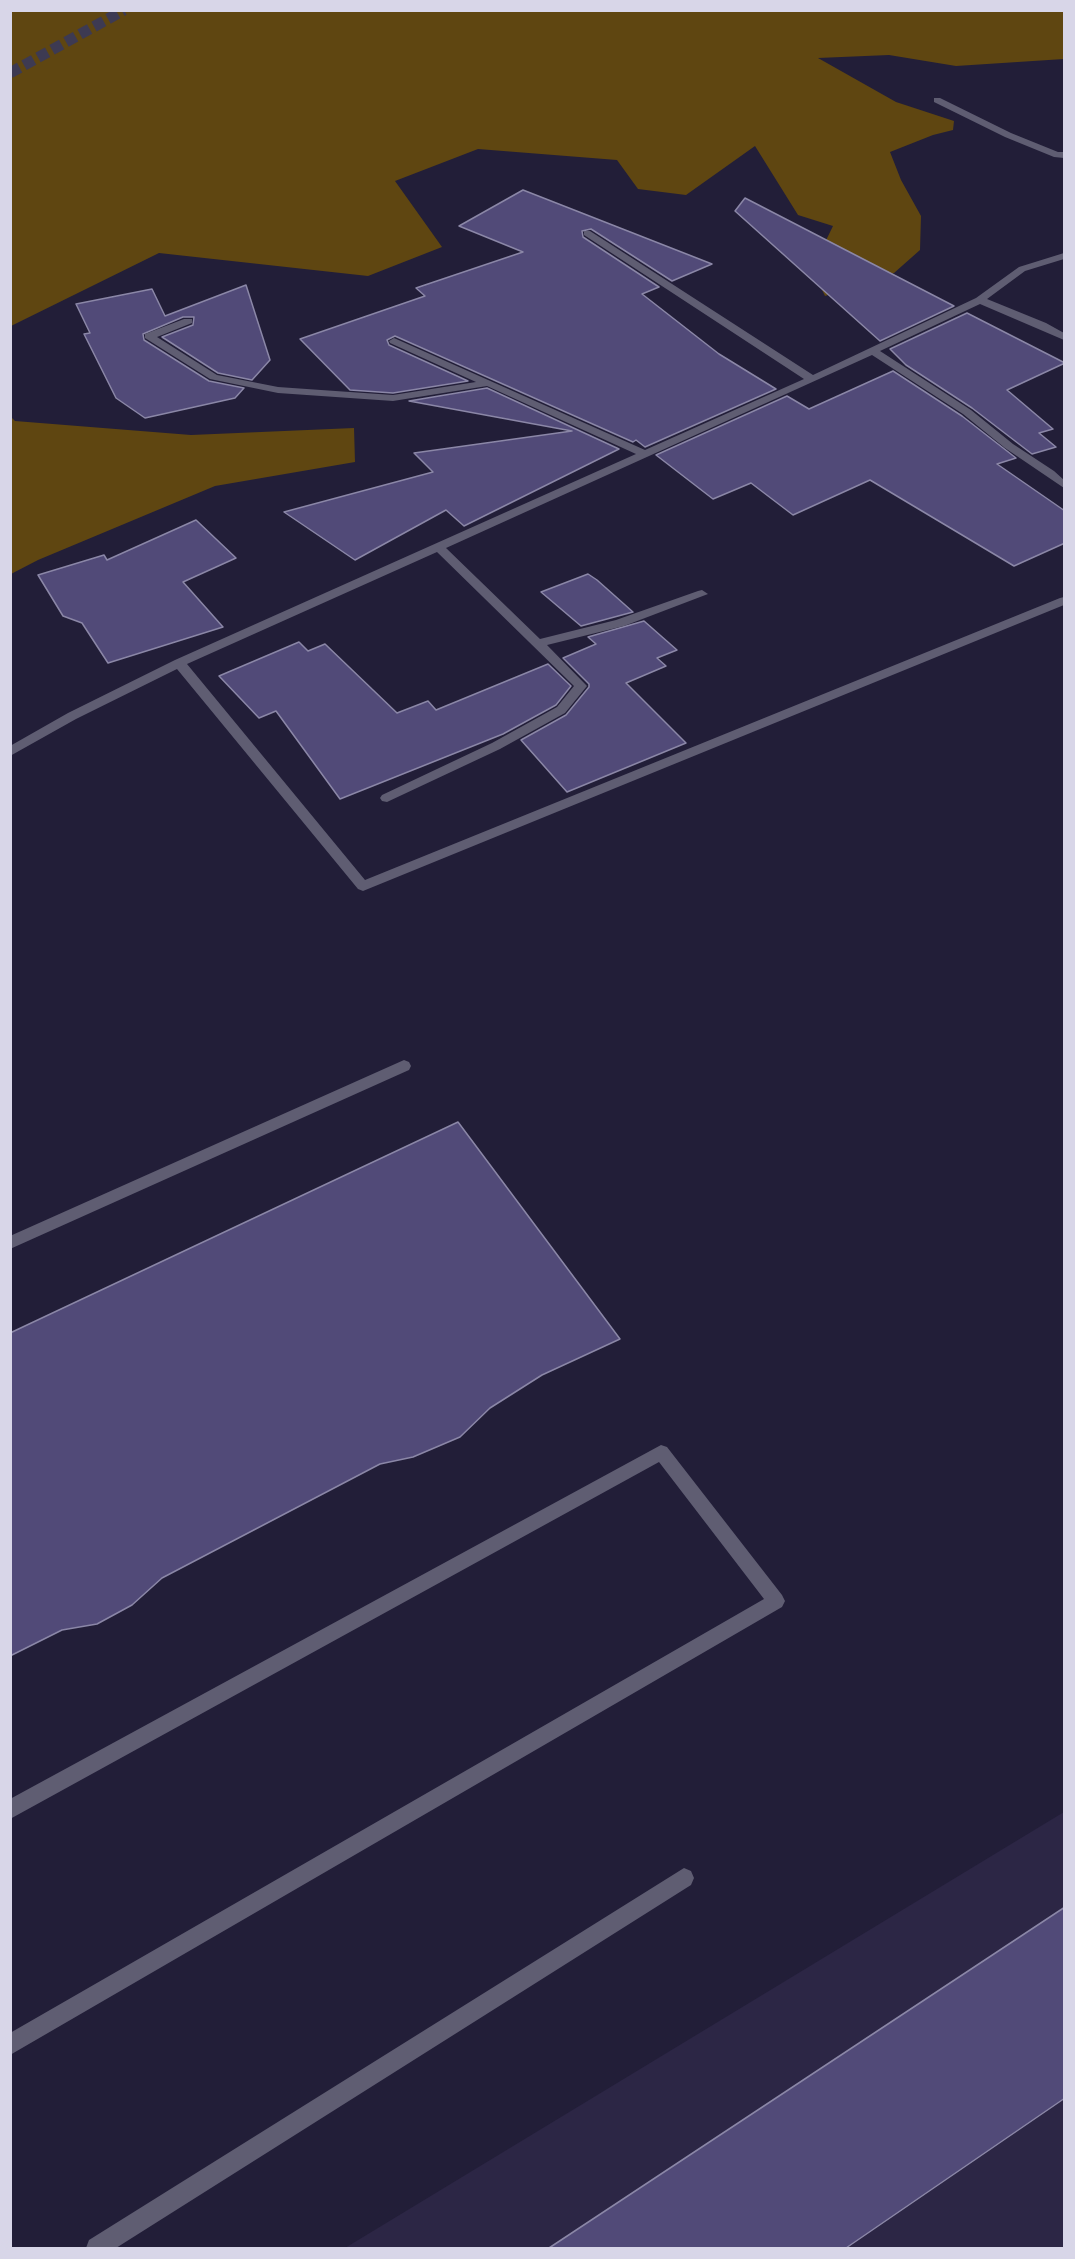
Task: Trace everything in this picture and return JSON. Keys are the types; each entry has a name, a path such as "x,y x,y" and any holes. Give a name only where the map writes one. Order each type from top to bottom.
{"street":[{"path":"937,100 1008,135 1057,155 1065,156"},
{"path":"587,233 813,380"},
{"path":"10,752 72,716 179,663 813,380 980,300 1022,269 1065,256"},
{"path":"980,300 1042,325 1065,337"},
{"path":"188,321 149,336 214,377 278,390 393,398 488,384"},
{"path":"394,341 646,454"},
{"path":"873,351 967,412 1009,446 1065,485"},
{"path":"387,798 496,746 561,710 581,686 438,546"},
{"path":"537,644 620,623 702,594"},
{"path":"179,663 363,886 1065,601"},
{"path":"10,1243 404,1066"},
{"path":"10,1810 661,1452 776,1601 10,2045"},
{"path":"97,2248 684,1878"}],"shaded area":[{"path":"11,11 1064,11 1064,59 956,66 889,55 818,58 896,102 954,121 953,130 933,135 890,152 901,180 921,216 920,250 894,273 825,296 812,269 833,226 798,215 755,146 686,195 638,189 617,160 478,149 395,181 442,247 368,276 159,253 11,326"},
{"path":"11,417 15,421 191,435 354,428 355,462 215,486 38,560 11,574"},
{"path":"1064,1812 1064,2248 345,2248"}],"building":[{"path":"523,190 712,264 672,281 591,229 582,231 583,237 659,287 642,294 719,354 776,389 645,447 636,440 633,442 395,336 387,340 389,345 468,381 393,393 350,390 300,339 425,296 416,288 523,252 459,226"},
{"path":"745,198 954,306 880,341 735,211"},
{"path":"246,285 270,360 252,380 218,373 162,337 193,325 194,317 183,317 143,334 144,340 209,381 244,388 235,398 145,418 116,398 84,334 90,333 76,304 152,289 165,316"},
{"path":"967,313 1065,363 1007,390 1053,429 1039,433 1056,447 1032,454 972,408 906,365 890,349"},
{"path":"893,371 962,416 1016,458 997,464 1065,511 1065,543 1014,566 870,480 793,515 751,483 713,499 656,455 787,396 809,409"},
{"path":"487,388 619,449 464,526 446,510 355,560 284,512 433,472 414,453 572,431 409,401"},
{"path":"196,520 236,558 183,582 223,627 108,663 82,623 63,616 38,575 104,555 107,560"},
{"path":"588,574 633,612 581,626 541,592"},
{"path":"644,621 677,650 657,658 666,666 626,683 686,743 567,792 521,740 566,715 589,687 589,684 563,658 596,644 588,637"},
{"path":"299,642 308,651 325,644 397,713 428,701 436,710 548,664 571,686 556,705 503,734 340,799 276,711 259,718 219,676"},
{"path":"458,1122 620,1339 542,1375 490,1408 460,1437 413,1457 380,1464 162,1578 132,1605 97,1624 62,1630 10,1656 10,1333"},
{"path":"1065,1907 1065,2098 846,2248 549,2248"}],"tunnel":[{"path":"10,73 124,10"}]}
